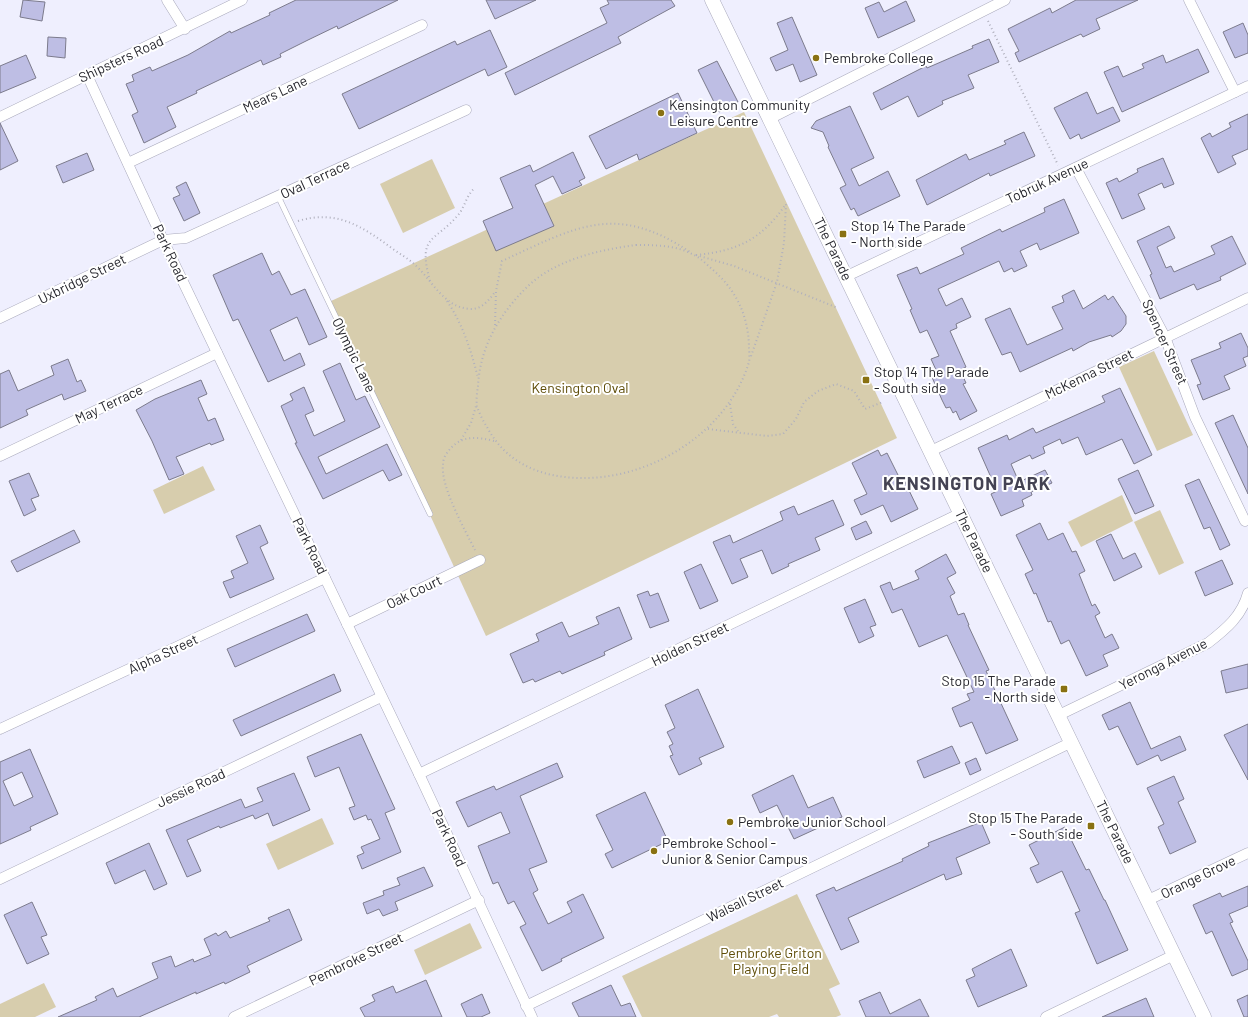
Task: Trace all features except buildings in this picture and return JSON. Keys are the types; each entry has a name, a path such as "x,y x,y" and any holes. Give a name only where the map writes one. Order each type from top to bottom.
{"main road":[{"name":"The Parade","path":"712,0 847,276 1204,1017"}],"street":[{"path":"167,0 185,29"},
{"name":"Shipsters Road","path":"0,117 185,29 242,0"},
{"path":"769,119 1005,0"},
{"path":"1189,0 1235,92"},
{"name":"Mears Lane","path":"128,163 422,25"},
{"name":"Park Road","path":"87,75 163,240 419,774 532,1017"},
{"name":"Tobruk Avenue","path":"847,276 1248,86"},
{"name":"Oval Terrace","path":"163,240 186,238 466,110"},
{"name":"Spencer Street","path":"1076,168 1166,337 1195,417 1247,523"},
{"name":"Uxbridge Street","path":"0,318 163,240"},
{"name":"McKenna Street","path":"931,451 1248,298"},
{"name":"May Terrace","path":"0,456 217,353"},
{"name":"Holden Street","path":"419,774 961,513"},
{"name":"Oak Court","path":"347,624 480,560"},
{"name":"Alpha Street","path":"0,729 325,578"},
{"name":"Yeronga Avenue","path":"1059,715 1208,643 1229,627 1245,606 1248,594"},
{"name":"Jessie Road","path":"0,879 382,697"},
{"name":"Walsall Street","path":"526,1006 1072,742"},
{"name":"Orange Grove","path":"1148,900 1248,853"},
{"name":"Pembroke Street","path":"234,1017 478,900"},
{"path":"1046,1017 1174,954"}],"lane":[{"name":"Olympic Lane","path":"278,196 430,514"}],"path":[{"path":"984,11 1063,174"},
{"path":"431,282 426,266 425,252 430,240 459,214 475,188"},
{"path":"477,405 494,441 509,456 522,466 537,472 559,476 600,477 637,470 661,459 708,429 730,403 750,360 777,282 784,243 786,204 773,222 762,232 735,247 720,253 695,255"},
{"path":"291,223 311,217 330,216 357,225 374,234 414,263 447,300 459,318 468,340 478,380"},
{"path":"495,325 496,291 502,261 566,232 586,226 620,223 660,233 695,255 727,282 739,300 746,321 750,360"},
{"path":"480,560 447,491 442,463 447,452 461,440 471,423 477,405 478,380 482,358 495,325 526,288 556,267 598,251 636,245 668,246 734,266 777,282 838,308"},
{"path":"447,300 461,308 473,309 485,305 496,291"},
{"path":"708,429 738,431 767,436 783,434 796,419 804,402 818,391 836,384 854,391 865,409 883,402"},
{"path":"730,403 733,424 738,431"},
{"path":"461,440 470,438 494,441"}],"green space":[{"name":"Kensington Oval","path":"744,112 897,438 486,636 331,301"},
{"path":"432,159 455,208 403,233 380,184"},
{"path":"1154,351 1193,435 1157,451 1119,367"},
{"path":"203,466 215,490 164,514 153,490"},
{"path":"1122,495 1133,521 1081,547 1068,522"},
{"path":"1160,510 1184,563 1159,575 1134,522"},
{"path":"322,818 334,844 278,870 266,844"},
{"name":"Pembroke Griton Playing Field","path":"797,894 840,984 829,989 841,1015 836,1017 779,1017 777,1014 769,1017 642,1017 622,976"},
{"path":"470,923 482,948 425,975 414,950"},
{"path":"44,983 56,1007 35,1017 0,1017 0,1004"}],"place":[{"name":"Pembroke College","path":"816,58"},
{"name":"Kensington Community Leisure Centre","path":"661,113"},
{"name":"Stop 14 The Parade - North side","path":"843,234"},
{"name":"Stop 14 The Parade - South side","path":"866,380"},
{"name":"Stop 15 The Parade - North side","path":"1064,689"},
{"name":"Pembroke Junior School","path":"730,822"},
{"name":"Stop 15 The Parade - South side","path":"1091,826"},
{"name":"Pembroke School - Junior & Senior Campus","path":"654,851"}],"district":[{"name":"KENSINGTON PARK","path":"967,484"}]}
